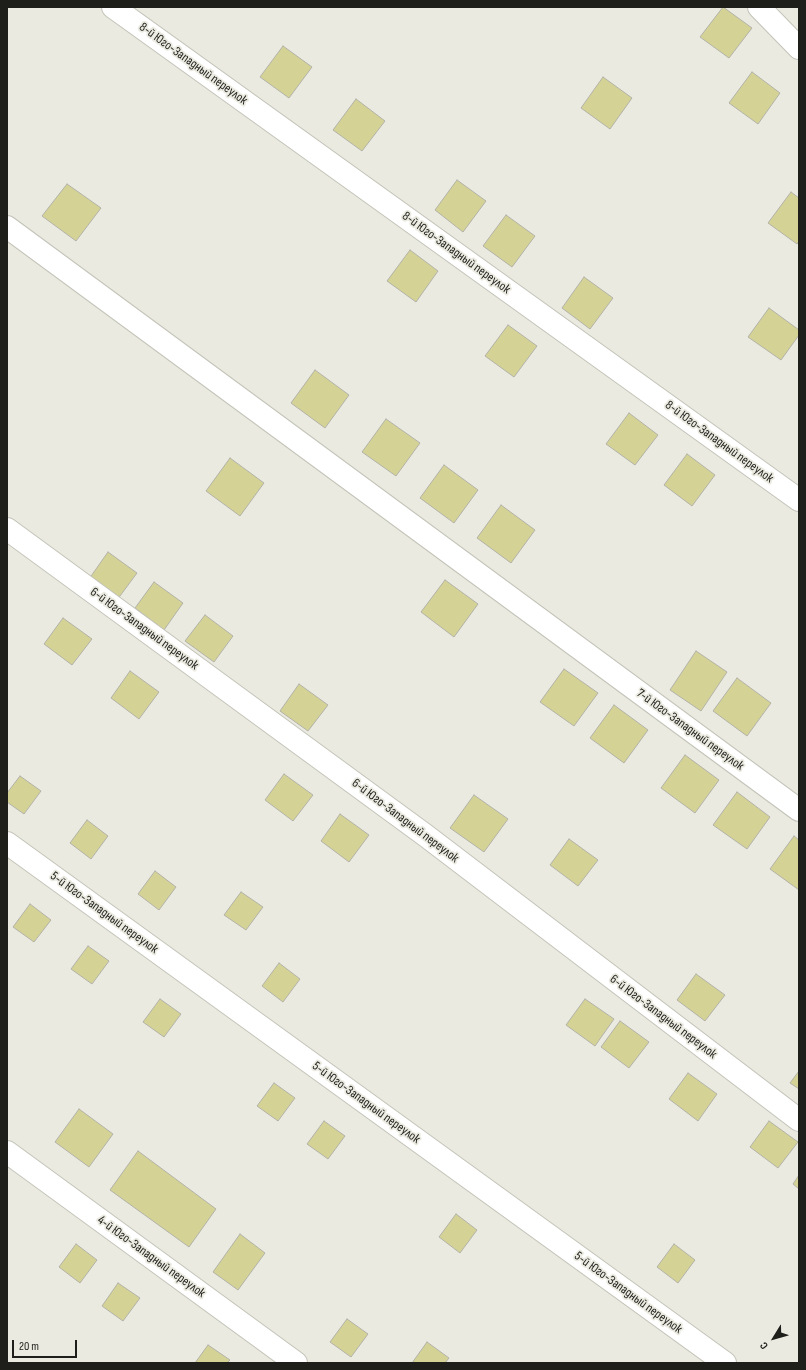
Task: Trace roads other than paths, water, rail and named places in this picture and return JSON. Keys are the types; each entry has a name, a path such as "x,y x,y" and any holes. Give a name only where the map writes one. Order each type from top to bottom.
{"street":[{"name":"8-й Юго-Западный переулок","path":"114,7 799,500"},
{"path":"759,7 799,48"},
{"name":"7-й Юго-Западный переулок","path":"7,227 799,810"},
{"name":"6-й Юго-Западный переулок","path":"7,529 425,835 799,1120"},
{"name":"5-й Юго-Западный переулок","path":"7,843 725,1363"},
{"name":"4-й Юго-Западный переулок","path":"7,1152 296,1363"}]}
